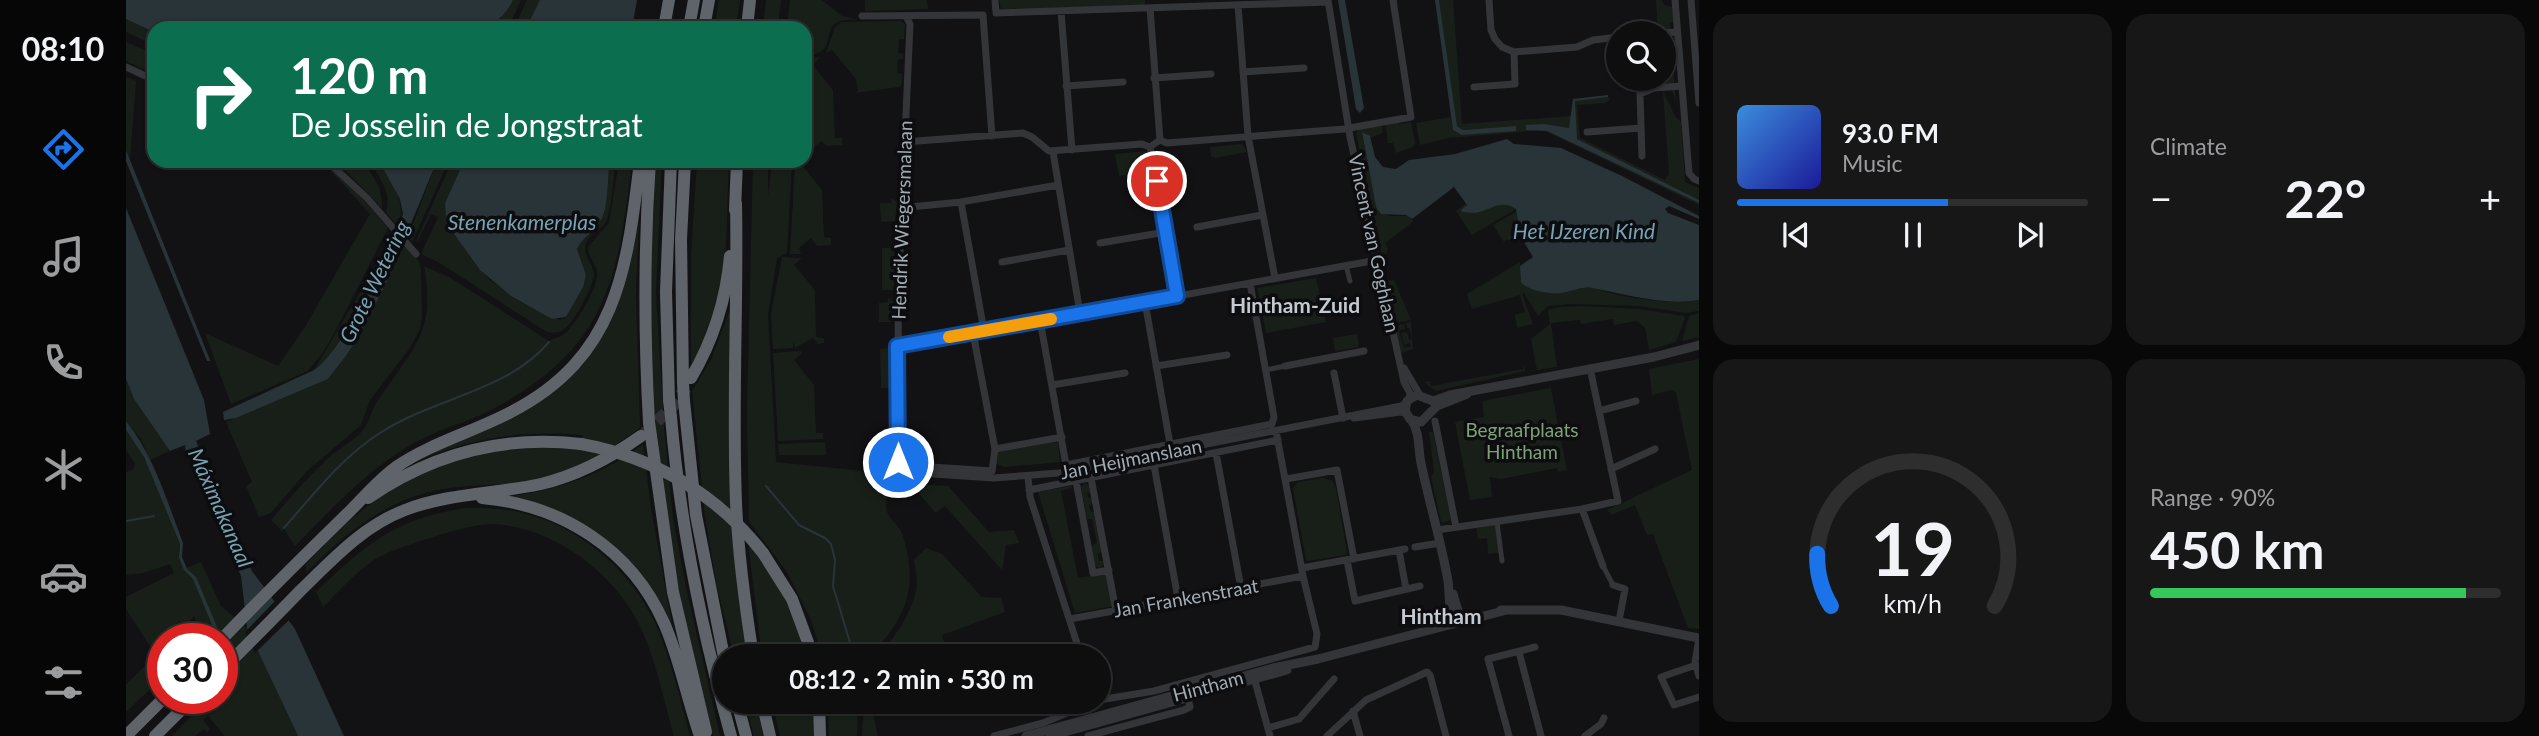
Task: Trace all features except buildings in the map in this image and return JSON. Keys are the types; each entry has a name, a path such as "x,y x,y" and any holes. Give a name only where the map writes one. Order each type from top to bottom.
{"highway":[{"path":"665,21 669,0"},
{"path":"690,21 694,0"},
{"path":"705,21 709,0"},
{"path":"748,21 750,0"},
{"path":"238,623 377,481 435,445 534,399 574,364 604,321 620,284 627,257 639,168"},
{"path":"650,168 644,294 649,422 646,436 673,592 707,736"},
{"path":"671,168 666,292 671,417 683,518 696,592 730,736"},
{"path":"685,168 680,265 687,380 684,401 696,515 721,644"},
{"path":"737,168 734,411 736,502 742,579 751,644"},
{"path":"687,380 705,354 721,313 736,203"},
{"path":"238,654 354,540 388,517 423,504 566,477 601,462 646,436"},
{"path":"351,510 399,478 457,453 516,442 581,444 630,456 680,479 727,513 763,553 792,599 809,644"},
{"path":"461,496 493,499 546,511 585,531 619,558 640,582 663,622 700,736"},
{"path":"126,736 148,714"},
{"path":"155,736 177,714"},
{"path":"740,714 746,736"},
{"path":"765,714 770,736"},
{"path":"820,714 820,736"}],"street":[{"path":"995,0 996,13 1328,1"},
{"name":"Vincent van Goghlaan","path":"1349,128 1411,117 1393,0"},
{"path":"1489,0 1491,30 1495,39 1502,47 1514,52 1577,47 1593,40 1606,38"},
{"path":"1675,0 1689,173 1694,180 1699,181"},
{"name":"Vincent van Goghlaan","path":"1328,1 1349,128 1404,382 1410,393 1407,401"},
{"path":"1238,5 1248,136 1275,278"},
{"path":"1694,5 1699,103"},
{"path":"1150,8 1160,140"},
{"path":"1061,11 1072,150"},
{"path":"862,16 984,15 992,136"},
{"name":"Hendrik Wiegersmalaan","path":"898,467 897,346 900,208 909,24 906,16"},
{"path":"1474,87 1515,84 1514,52"},
{"path":"126,68 147,77"},
{"path":"1243,72 1304,68"},
{"path":"1154,78 1211,74"},
{"path":"1066,86 1123,82"},
{"path":"1642,156 1640,94 1654,88 1682,86"},
{"path":"1160,140 1167,143 1349,128"},
{"path":"1587,132 1641,128"},
{"path":"904,142 1028,134 1046,150 1053,152 1142,144 1150,147"},
{"path":"1150,147 1160,140"},
{"path":"1150,147 1177,296"},
{"path":"1053,152 1080,313"},
{"path":"335,168 367,198 412,249"},
{"path":"900,208 961,202 1058,185"},
{"path":"961,202 984,331"},
{"path":"1197,227 1262,215"},
{"path":"1100,243 1166,232"},
{"path":"1002,262 1069,250"},
{"path":"897,346 1377,260"},
{"path":"1346,265 1350,281"},
{"path":"1250,283 1274,427 1303,572"},
{"path":"1145,302 1171,444"},
{"path":"1040,320 1062,437"},
{"path":"973,333 995,449"},
{"path":"1425,479 1422,427 1437,406 1467,394 1531,377 1590,368 1699,345"},
{"path":"1266,370 1364,351"},
{"path":"1156,366 1227,355"},
{"name":"Vincent van Goghlaan","path":"1399,358 1424,397"},
{"path":"1437,530 1582,509 1618,501 1590,368"},
{"path":"1052,385 1125,373"},
{"path":"1334,373 1343,418"},
{"path":"1457,619 1416,427 1409,417 1407,401 1424,397 1433,401 1450,395 1467,394"},
{"path":"1424,397 1457,527"},
{"name":"Jan Heijmanslaan","path":"916,473 917,466 992,471 995,449 1062,437 1066,465 1171,444 1343,418 1401,406 1407,401"},
{"path":"1599,411 1636,401"},
{"name":"Jan Heijmanslaan","path":"1343,418 1371,418 1401,412 1409,417"},
{"path":"1409,417 1430,418"},
{"name":"Jan Heijmanslaan","path":"898,467 903,472 994,478 1028,477 1093,468 1274,427"},
{"name":"Jan Heijmanslaan","path":"1029,489 1278,440"},
{"path":"1611,469 1655,449"},
{"path":"1216,453 1241,588"},
{"path":"1154,465 1178,599"},
{"path":"1286,479 1337,470 1356,601 1420,586"},
{"path":"1028,477 1029,489 1077,644"},
{"path":"1091,478 1115,611"},
{"path":"1076,481 1093,573 1109,570"},
{"path":"1582,509 1613,585 1625,589 1619,621"},
{"path":"1497,522 1503,561"},
{"path":"1415,547 1440,543"},
{"name":"Jan Frankenstraat","path":"1070,620 1241,588 1351,559 1402,550 1406,589"},
{"name":"Hintham","path":"1111,698 1154,691 1315,647 1317,634 1303,572"},
{"name":"Hintham","path":"1026,736 1102,723 1457,619 1507,610 1561,610 1699,638"},
{"path":"1699,638 1696,665 1699,676"},
{"path":"1508,736 1488,659 1535,647"},
{"path":"1518,652 1541,736"},
{"path":"1696,665 1661,677 1674,705 1699,697"},
{"path":"1327,736 1366,700 1427,671 1446,736"},
{"path":"1254,677 1269,732 1299,719 1334,679"},
{"name":"Hintham","path":"1049,736 1189,703 1254,677"},
{"path":"1353,711 1360,736"},
{"name":"Hintham","path":"994,736 1066,714"},
{"path":"1100,714 1102,723"},
{"path":"1585,736 1601,724 1604,718"},
{"name":"Hintham","path":"1088,736 1102,723"}],"green space":[{"path":"513,0 521,0 511,21 494,21 502,16"},
{"path":"527,0 540,0 530,21 517,21"},
{"path":"719,0 740,0 737,21 715,21"},
{"path":"766,0 781,0 779,21 764,21"},
{"path":"790,0 822,0 842,16 858,20 845,20 835,24 823,50 812,55 812,21 788,21"},
{"path":"865,0 927,0 928,9 865,11"},
{"path":"999,0 1145,0 1145,6 1001,9"},
{"path":"1439,0 1453,0 1462,124 1572,116 1569,128 1449,138 1420,145 1416,123 1451,117 1453,130 1462,135 1516,130 1515,126 1463,130 1457,126"},
{"path":"1656,0 1661,0 1664,5 1672,7 1674,21 1657,21"},
{"path":"126,19 147,29 147,42 126,32"},
{"path":"901,21 905,24 904,39 899,39 898,53 903,54 903,59 898,59 897,73 902,74 902,84 899,87 854,93 858,91 856,79 832,50 826,53 835,27 842,22"},
{"path":"126,42 147,51 147,71 126,61"},
{"path":"820,57 813,65 833,90 835,138 842,138 842,145 826,146 822,141 812,149 812,58"},
{"path":"126,77 136,81 130,159 126,150"},
{"path":"1663,91 1675,116 1681,122 1685,182 1699,188 1699,200 1580,141 1576,136 1575,100 1608,97 1610,100 1605,103 1577,105 1580,138 1665,180 1669,174"},
{"path":"1398,120 1399,124 1411,122 1415,143 1413,147 1396,153 1393,143 1388,143 1385,122"},
{"path":"1381,123 1383,133 1370,138 1362,133 1376,207 1389,216 1407,216 1414,221 1385,243 1389,268 1385,269 1356,133 1359,129"},
{"path":"1544,131 1699,203 1699,205"},
{"path":"1242,144 1247,152 1215,158 1211,156 1210,147"},
{"path":"1146,151 1149,171 1119,176 1115,154"},
{"path":"326,168 335,168 388,228 335,332 308,371 231,404 205,333 278,366 305,327 370,214"},
{"path":"343,168 368,168 379,189 382,208"},
{"path":"374,168 383,168 397,192 401,208 398,226 386,213 387,198 381,179"},
{"path":"434,168 446,168 412,242 408,237"},
{"path":"449,168 461,168 445,203 449,225 454,234 490,280 517,300 560,320 566,318 586,275 577,249 602,218 606,206 609,168 615,168 607,220 590,237 585,248 593,270 593,279 577,313 563,330 547,332 438,262 421,254 438,217 431,214 417,243"},
{"path":"618,168 631,168 612,275 600,306 584,334 562,360 532,385 495,408 435,433 399,452 352,490 295,546 284,529 282,531 271,520 329,457 363,430 375,405 410,354 424,325 427,309 424,266 449,277 549,341 568,330 590,296 597,272 588,247 609,223"},
{"path":"656,168 662,168 656,293 673,519 712,701 712,714 715,714 720,736 713,736 685,621 670,544 655,427 651,327"},
{"path":"697,168 729,168 726,247 721,289 710,330 691,364 691,255"},
{"path":"753,168 768,168 768,196 771,168 792,168 787,253 777,258 768,314 776,462 891,474 886,507 890,518 902,534 910,570 906,601 882,643 818,644 811,620 787,572 749,522 747,411"},
{"path":"795,168 804,168 822,190 824,237 831,238 831,245 817,246 811,238 799,248 801,254 790,254"},
{"path":"640,194 636,294 640,428 600,454 542,479 437,490 391,506 333,547 307,572 305,565 352,519 384,494 436,467 490,451 549,447 580,449 582,435 517,435 456,447 414,462 536,403 617,307 631,259"},
{"path":"891,198 897,202 895,221 881,222 880,203 891,203"},
{"path":"1466,203 1467,212 1498,205 1516,209 1472,235 1456,211"},
{"path":"1517,211 1515,229 1504,242 1493,225"},
{"path":"393,231 395,234 361,308 339,344 314,370 365,284"},
{"path":"404,245 419,261 421,270 422,317 420,329 410,348 370,400 361,425 307,471 271,513 259,517 246,486 252,482 226,422 328,379 360,335"},
{"path":"882,248 894,248 894,290 882,290"},
{"path":"782,257 802,258 794,265 815,290 816,337 824,338 824,343 818,344 813,338 795,348 793,341 793,348 773,349 771,314"},
{"path":"1520,262 1521,282 1548,292 1561,293 1589,287 1645,300 1699,300 1699,311 1686,313 1639,306 1570,304 1548,306 1538,316 1524,293 1522,294 1533,324 1517,328 1515,315 1525,312 1520,295 1472,309 1467,294"},
{"path":"1316,278 1326,322 1266,333 1257,288"},
{"path":"1394,280 1411,320 1395,323 1386,281"},
{"path":"888,298 895,302 892,322 879,322 879,303 888,302"},
{"path":"1582,306 1639,309 1685,318 1676,342 1649,350 1645,328 1637,321 1614,325 1613,319 1581,324 1580,320 1551,323 1557,367 1537,370 1531,339 1550,324 1548,310"},
{"path":"731,307 728,428 730,501 734,559 745,644 731,644 717,587 705,516 692,391 711,360"},
{"path":"1699,313 1699,337 1682,341 1689,316"},
{"path":"1411,322 1413,349 1401,353 1395,326 1404,324 1405,329 1399,330 1404,348 1411,346 1410,343 1404,345 1401,333 1407,332 1409,340 1412,339 1406,323"},
{"path":"1357,334 1359,347 1335,351 1333,338"},
{"path":"892,348 893,388 881,388 880,349"},
{"path":"773,353 802,353 794,360 814,385 816,433 823,433 823,439 778,441"},
{"path":"1699,359 1699,629 1688,628 1653,534 1647,535 1635,505 1611,515 1607,510 1692,470 1676,393 1672,390 1652,395 1649,369"},
{"path":"1524,364 1525,371 1436,391 1424,382 1430,381 1431,386 1523,369"},
{"path":"126,379 134,399 170,451 150,460 141,439 126,421"},
{"name":"Begraafplaats Hintham","path":"1551,388 1567,470 1558,472 1557,468 1501,479 1490,477 1492,497 1470,500 1455,422 1484,417 1482,401"},
{"path":"126,430 144,457 180,544 179,558 184,569 201,562 221,606 247,628 298,736 225,736 208,716 203,720 210,729 207,732 204,729 195,736 172,736 193,714 238,714 238,623 197,623 194,616 188,623 147,623 147,642 126,609 126,597 174,573 170,564 143,573 126,575 126,472 133,469 135,464 126,450"},
{"path":"1429,432 1433,432 1451,519 1444,523 1441,522 1431,477 1434,472"},
{"path":"825,442 826,455 779,455 778,444"},
{"path":"1058,443 1060,462 1004,467 997,464 998,452"},
{"path":"643,444 651,509 673,630 599,534 575,519 545,506 504,497 542,491 577,480 611,465"},
{"path":"1323,478 1332,481 1336,488 1347,552 1346,555 1308,561 1293,488 1298,482"},
{"path":"1085,483 1091,487 1092,492 1087,493 1094,503 1089,505 1091,512 1095,512 1103,552 1098,553 1099,561 1105,563 1100,568 1094,566 1092,545 1097,543 1092,519 1087,519 1081,487"},
{"path":"914,484 948,486 989,532 1014,530 1019,543 1006,545 1002,570 945,506 936,513 914,488"},
{"path":"1071,486 1072,488 1061,491 1078,578 1108,573 1114,606 1075,613 1038,492"},
{"path":"465,508 505,510 540,518 581,538 616,567 644,603 655,623 690,736 674,736 647,643 634,615 622,598 593,566 557,542 537,534 517,527 488,524 423,540 374,560 323,607 316,592 366,547 419,519"},
{"path":"1496,523 1500,553 1488,554 1487,538 1478,539 1476,526"},
{"path":"748,542 784,596 804,644 761,644"},
{"path":"926,548 942,554 982,597 1001,598 1005,612 942,635 945,644 888,644 912,603 917,583 914,560"},
{"path":"147,664 147,692 126,712 126,685"},
{"path":"748,714 758,714 763,736 754,736"},
{"path":"775,714 815,714 815,736 780,736"},
{"path":"828,714 858,714 857,736 829,736"},
{"path":"863,714 873,714 878,736 862,736"}],"water":[{"path":"126,0 513,0 502,16 494,21 147,21 147,29 126,19"},
{"path":"540,0 637,0 633,21 530,21"},
{"path":"1338,0 1345,0 1364,108 1360,113 1356,109"},
{"path":"1435,0 1439,0 1457,126 1463,130 1516,126 1516,131 1462,135 1453,130"},
{"path":"1608,95 1575,101 1577,139 1699,200 1699,203 1547,131 1526,130 1526,125 1544,124 1569,128 1573,99"},
{"name":"Het IJzeren Kind","path":"1362,132 1370,136 1375,157 1383,167 1396,169 1409,160 1455,154 1507,139 1514,144 1561,148 1622,176 1699,216 1699,219 1669,206 1665,209 1668,213 1699,225 1699,300 1672,302 1588,288 1557,293 1528,287 1521,282 1520,266 1533,257 1519,234 1508,240 1518,222 1516,209 1500,205 1480,212 1462,212 1467,205 1454,187 1412,219 1406,215 1381,214 1376,207"},
{"path":"126,150 210,361 207,361 126,161"},
{"name":"Grote Wetering","path":"383,168 434,168 387,281 360,335 328,379 236,418 224,420 223,412 314,370 326,359 353,321 378,275 403,214 400,199"},
{"name":"Stenenkamerplas","path":"461,168 609,168 604,212 599,223 577,249 586,275 583,287 566,317 552,319 511,296 480,270 454,234 446,217 445,203"},
{"name":"Máximakanaal","path":"126,208 204,400 210,434 196,441 252,571 295,629 344,736 298,736 247,628 241,576 189,455 186,456 185,445 170,451 134,399 126,379"},
{"path":"126,421 159,479 183,543 182,557 187,569 196,577 215,623 211,623 193,579 184,570 179,558 180,544 144,457 126,430"}],"pier":[{"path":"277,599 291,618 255,653 245,632"}],"waterway":[{"path":"284,528 353,453 380,433 423,411 491,384 532,359 549,342"},
{"path":"766,486 799,525 831,544 835,560 833,586 850,644"},
{"path":"126,521 154,516"}],"tunnel":[{"path":"644,434 673,406 686,388"}],"slow traffic":[{"path":"949,337 1051,319"}],"district":[{"name":"Hintham-Zuid","path":"1295,306"},
{"name":"Hintham","path":"1441,617"}],"route":[{"path":"898,462 897,346 1177,296 1157,181"}]}
